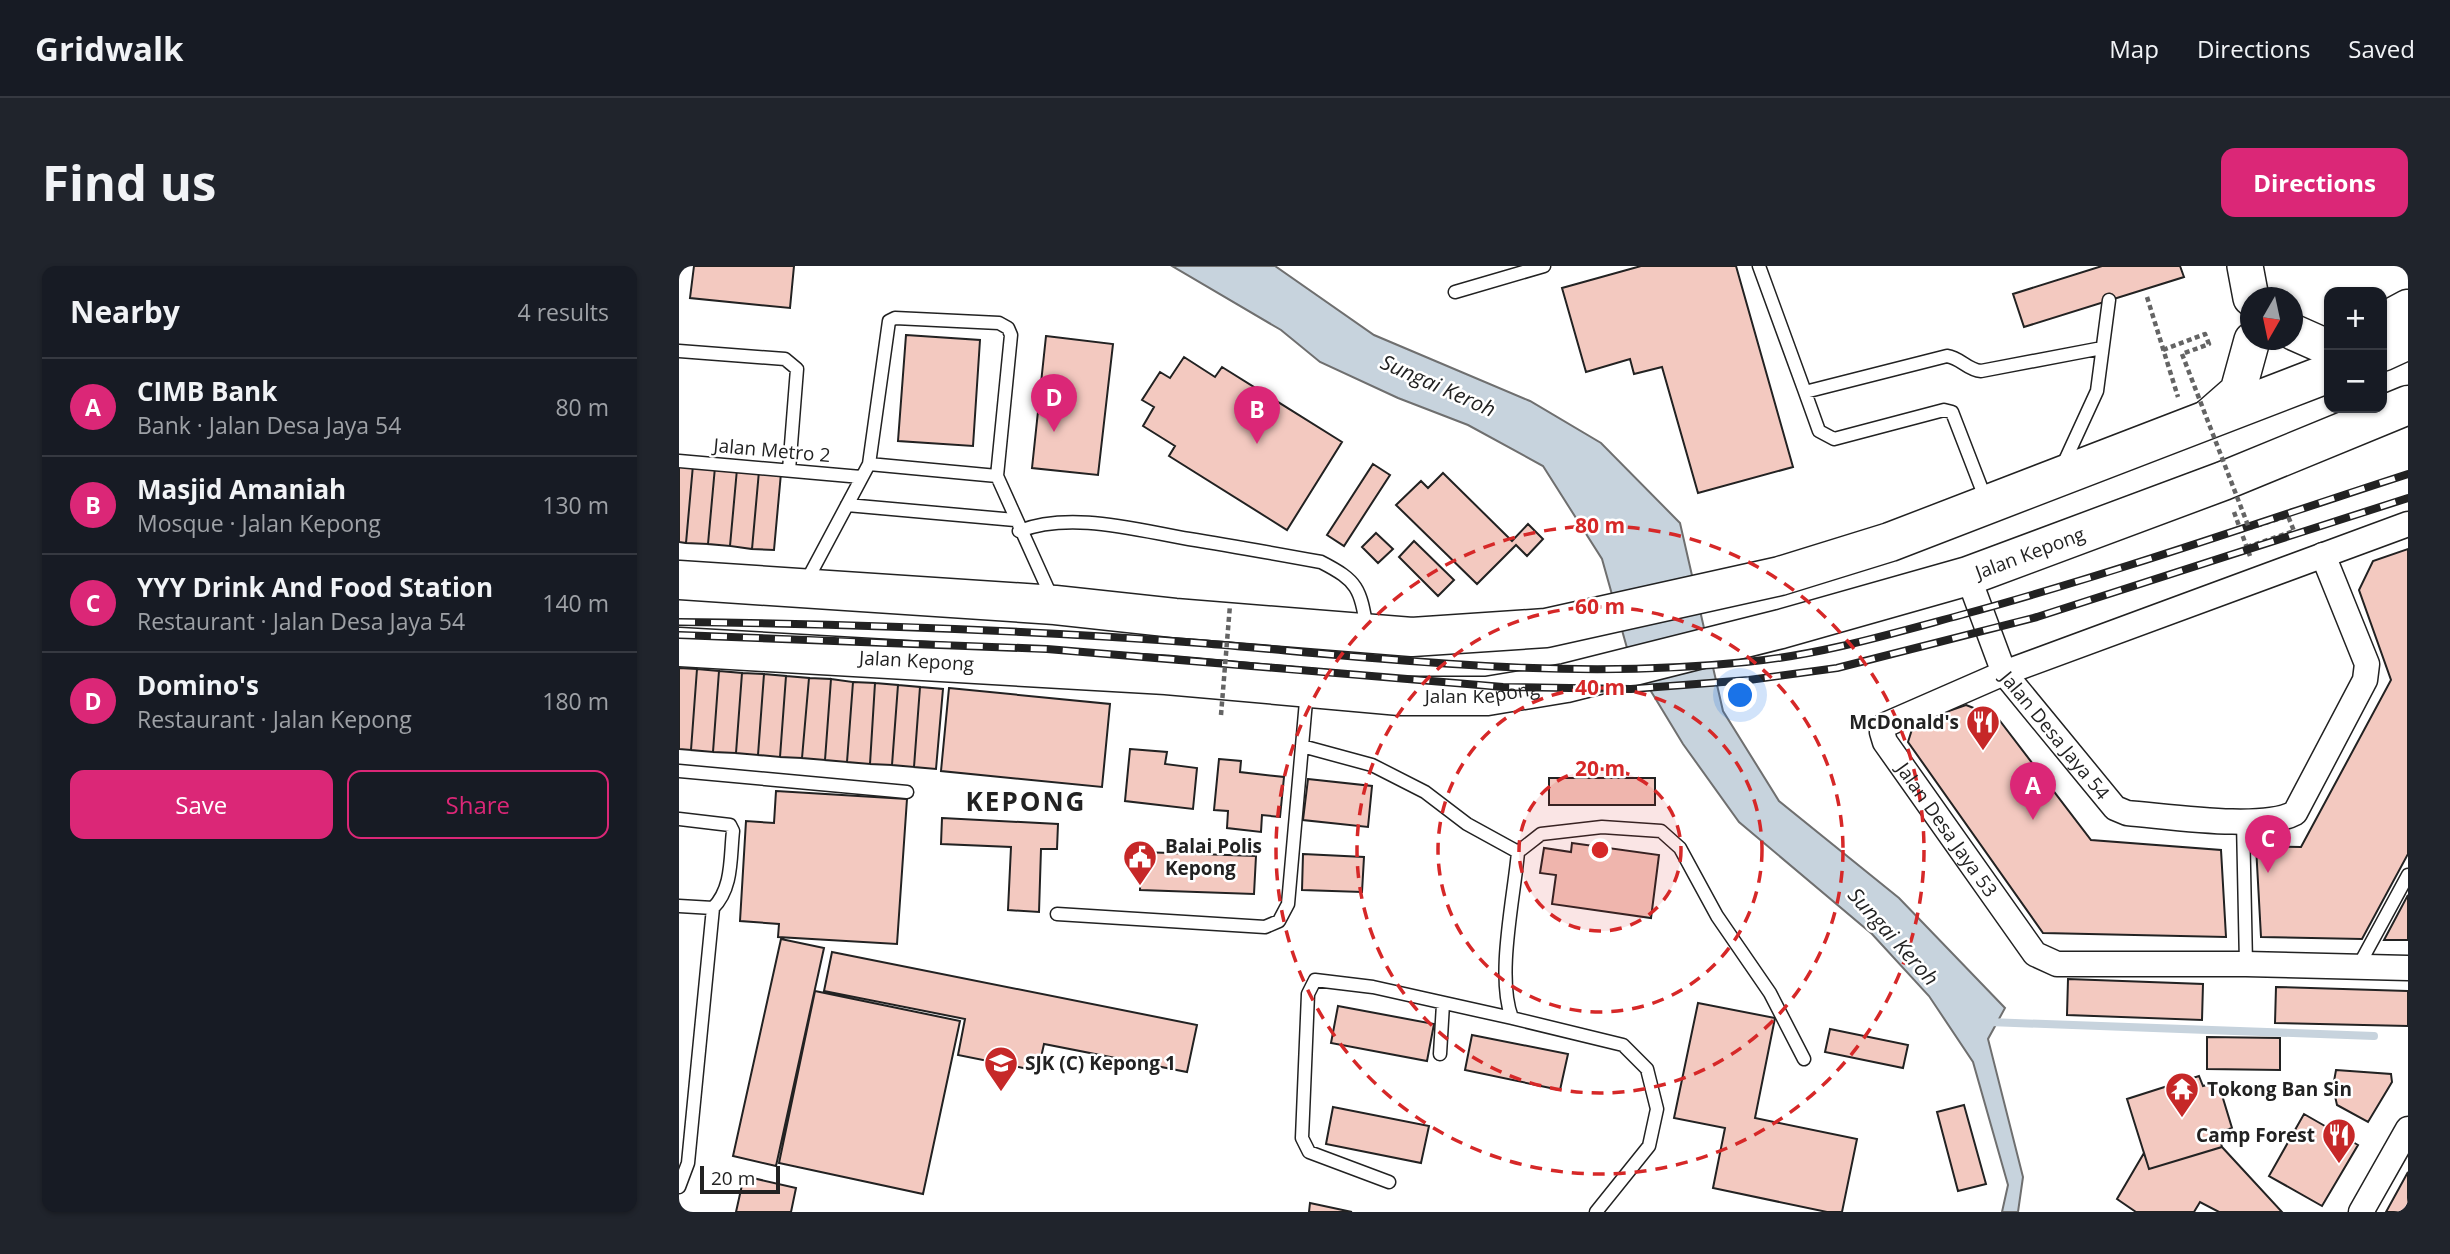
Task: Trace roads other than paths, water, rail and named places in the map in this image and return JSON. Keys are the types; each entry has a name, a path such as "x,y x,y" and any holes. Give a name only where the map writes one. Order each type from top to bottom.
{"main road":[{"path":"2387,320 2408,309"},
{"path":"2386,350 2408,340"},
{"path":"2195,425 2324,353"},
{"path":"679,580 1055,605 1368,633 1424,636 1546,628 1780,576 1890,542 2055,481 2324,375"},
{"name":"Jalan Kepong","path":"679,647 1166,675 1400,696 1487,696 1566,683 1781,629 1968,576 2223,481 2398,412"}],"street":[{"path":"2303,337 2324,348"},
{"path":"2195,425 2238,391 2249,350"},
{"path":"2323,555 2408,524"},
{"name":"Jalan Desa Jaya 54","path":"1968,576 2004,673 2115,808 2127,813 2243,821 2283,819 2295,813 2365,680 2367,664 2323,555"},
{"name":"Jalan Desa Jaya 53","path":"2323,555 2258,576 2004,673 1885,725 1882,732 1885,741 2035,954 2057,964 2246,964 2408,968"},
{"path":"2361,1212 2408,1129"}],"lane":[{"path":"1455,292 1544,266"},
{"path":"1759,266 1819,431 1834,439 1944,410 1952,412 1988,506"},
{"path":"2055,481 2097,391 2109,300"},
{"path":"803,587 869,464 888,321 895,317 999,323 1008,328 1011,335 997,476 1017,526 1055,605"},
{"path":"1805,392 1947,356 1957,358 1972,370 1981,371 2102,348"},
{"path":"679,351 785,359 793,363 796,369 789,470"},
{"name":"Jalan Metro 2","path":"679,461 861,477"},
{"path":"869,464 997,476"},
{"path":"847,505 1017,526 1058,523 1116,526 1321,562 1350,577 1363,602 1368,633"},
{"path":"1057,914 1265,927 1279,921 1288,904 1308,687"},
{"path":"1302,746 1372,765 1425,792 1467,824 1518,852"},
{"path":"679,771 908,792"},
{"path":"679,819 722,822 730,825 733,831 727,886 724,897 713,908 688,1163 679,1187"},
{"path":"2243,821 2246,964"},
{"path":"1512,1018 1506,1003 1506,973 1518,852 1541,834 1602,827 1661,831 1680,848 1717,916 1770,993 1804,1059"},
{"path":"2358,967 2408,875"},
{"path":"679,906 713,908"},
{"path":"1389,1182 1309,1152 1302,1138 1308,994 1315,981 1373,987 1623,1045 1647,1069 1657,1108 1649,1146 1597,1212"},
{"path":"1440,1054 1443,1004"}],"water":[{"name":"Sungai Keroh","path":"1172,266 1275,266 1374,335 1530,401 1601,443 1680,523 1723,711 1779,801 1899,898 2005,1008 1988,1039 2023,1177 2018,1212 2002,1212 2008,1185 1973,1062 1929,996 1872,934 1739,822 1683,744 1629,655 1602,559 1543,466 1468,425 1398,398 1320,362 1281,330"}],"waterway":[{"path":"1989,1022 2374,1036"}],"railway":[{"path":"679,622 1005,631 1200,643 1404,661 1541,668 1609,669 1746,662 1855,643 2017,599 2408,474"},
{"path":"679,635 1047,649 1503,687 1631,689 1749,680 1837,668 2037,617 2408,498"}],"place":[{"name":"Domino's","path":"1054,432"},
{"name":"Masjid Amaniah","path":"1257,444"},
{"name":"McDonald's","path":"1983,752"},
{"name":"CIMB Bank","path":"2033,820"},
{"name":"YYY Drink And Food Station","path":"2268,873"},
{"name":"Balai Polis Kepong","path":"1140,887"},
{"name":"SJK (C) Kepong 1","path":"1001,1093"},
{"name":"Tokong Ban Sin","path":"2182,1119"},
{"name":"Camp Forest","path":"2339,1165"}],"district":[{"name":"KEPONG","path":"1026,802"}]}
